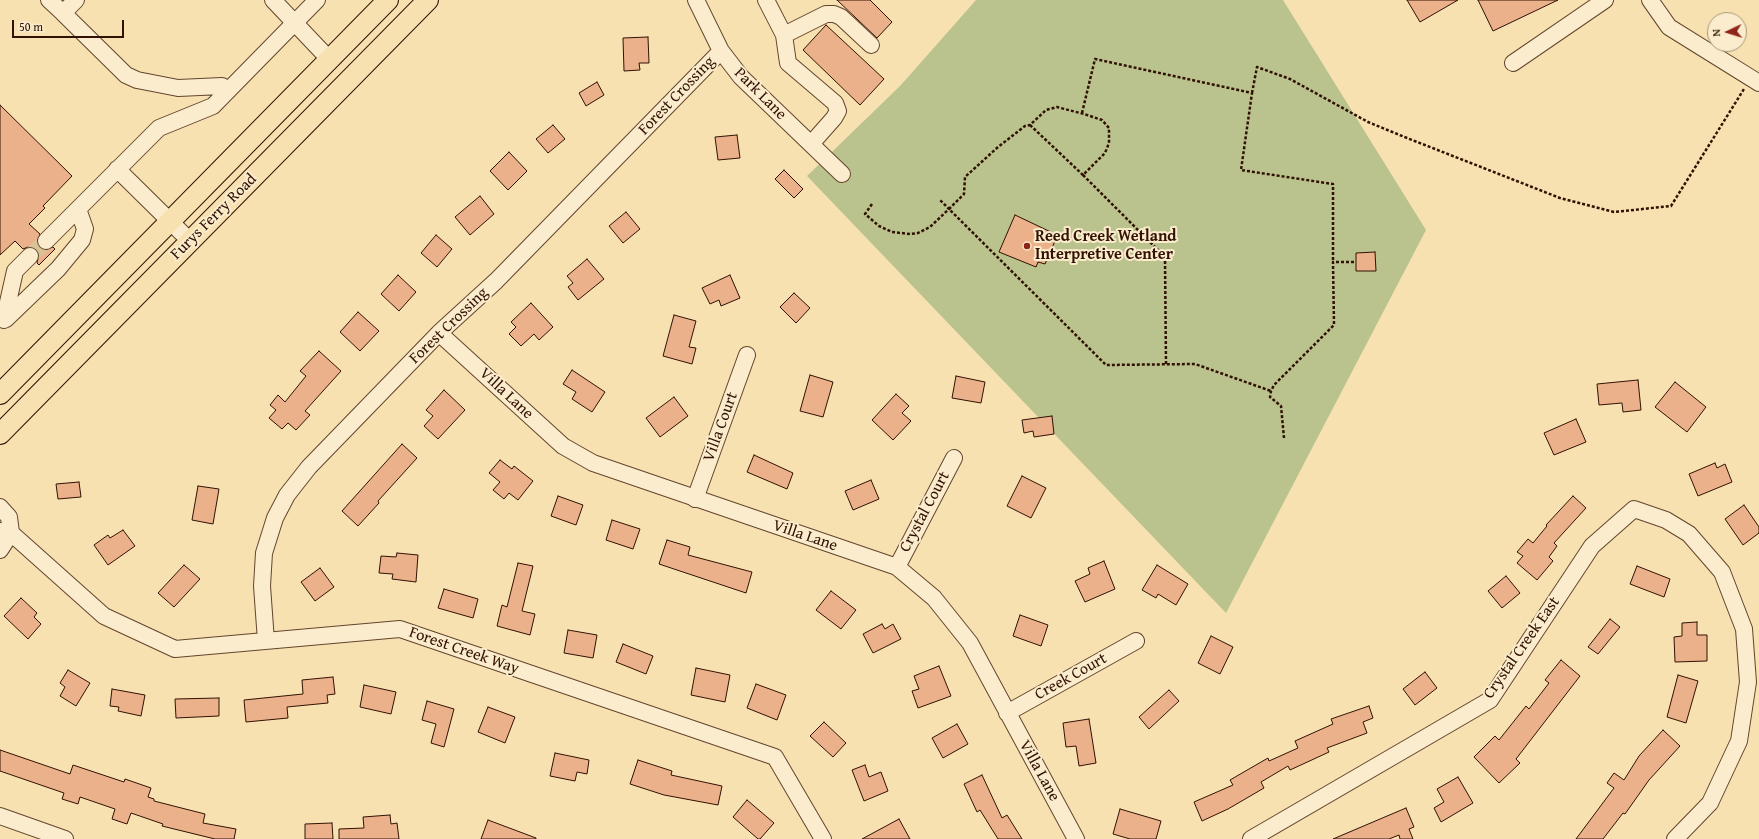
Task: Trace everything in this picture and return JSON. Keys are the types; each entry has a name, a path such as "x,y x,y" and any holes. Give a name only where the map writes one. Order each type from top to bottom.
{"main road":[{"name":"Furys Ferry Road","path":"0,394 388,0"},
{"name":"Furys Ferry Road","path":"0,434 428,0"}],"street":[{"path":"49,0 126,75 137,80 178,88 222,86 228,91"},
{"path":"63,13 76,0"},
{"path":"273,0 329,59"},
{"path":"46,241 159,128 213,106 317,0"},
{"name":"Park Lane","path":"696,0 721,51 741,77 842,174"},
{"path":"1513,63 1586,5 1604,0"},
{"path":"1650,0 1669,27 1756,76"},
{"path":"770,1 784,35 788,63 835,103 838,111 812,144"},
{"path":"784,35 826,14 834,14 841,17 870,45"},
{"name":"Forest Crossing","path":"266,641 262,586 264,553 275,518 287,495 309,467 439,333 496,281 721,51"},
{"path":"117,169 190,242"},
{"path":"3,321 58,269 82,240 85,230 78,209"},
{"path":"3,321 15,271 30,256"},
{"name":"Villa Lane","path":"439,333 563,446 593,463 897,567 934,598 970,643 1076,839"},
{"name":"Villa Court","path":"695,499 747,355"},
{"name":"Crystal Court","path":"897,567 954,458"},
{"path":"0,507 9,517 0,550"},
{"name":"Crystal Creek East","path":"1251,839 1490,700 1592,546 1634,509 1666,520 1689,534 1722,572 1744,629 1748,682 1739,741 1710,803 1675,839"},
{"name":"Forest Creek Way","path":"5,532 104,616 175,649 400,629 775,757 823,839"},
{"name":"Creek Court","path":"1007,713 1136,641"},
{"path":"0,816 65,839"}],"path":[{"path":"1082,113 1095,58 1252,93"},
{"path":"1284,438 1281,406 1270,397 1271,392 1274,386 1334,325 1333,184 1241,170 1257,67 1290,79 1368,122 1407,138 1560,198 1614,212 1671,206 1756,76"},
{"path":"872,204 865,214 879,226 892,232 910,234 930,227 964,194 965,177 998,147 1025,126 1030,125 1046,110 1057,107 1102,120 1109,128 1110,135 1105,153 1082,175"},
{"path":"1030,125 1165,257 1166,364"},
{"path":"939,199 1106,365 1195,364 1271,392"},
{"path":"1333,262 1355,262"}],"green space":[{"path":"976,0 1283,0 1426,230 1226,613 807,176 901,85"}],"building":[{"path":"837,0 870,0 892,22 877,38"},
{"path":"1407,0 1458,0 1420,22"},
{"path":"1478,0 1558,0 1493,31"},
{"path":"826,25 884,79 860,105 803,50"},
{"path":"648,37 649,63 639,63 640,70 624,71 623,38"},
{"path":"597,82 604,95 586,106 579,93"},
{"path":"0,105 72,176 43,206 45,208 29,224 40,234 37,243 40,248 44,250 53,247 55,249 39,265 37,263 39,254 36,249 28,247 23,249 15,241 0,255"},
{"path":"553,125 565,139 548,153 536,139"},
{"path":"737,135 740,158 718,160 715,137"},
{"path":"509,152 527,171 508,190 490,171"},
{"path":"784,170 803,189 794,198 775,179"},
{"path":"480,196 494,214 470,235 455,217"},
{"path":"626,212 640,229 623,243 609,226"},
{"name":"Reed Creek Wetland Interpretive Center","path":"1015,215 1053,233 1050,239 1055,241 1045,264 1038,262 1036,267 999,252"},
{"path":"436,235 452,249 437,267 421,253"},
{"path":"1375,252 1376,271 1356,271 1356,253"},
{"path":"587,259 604,279 578,300 568,287 573,283 567,276"},
{"path":"398,275 416,292 399,311 381,294"},
{"path":"730,275 740,298 721,306 719,300 710,304 702,288"},
{"path":"794,293 810,308 796,323 780,307"},
{"path":"531,303 553,327 539,340 534,334 521,346 509,334 516,327 511,322"},
{"path":"358,312 379,331 360,351 340,332"},
{"path":"674,315 696,321 689,347 696,348 692,364 663,356"},
{"path":"319,351 341,371 305,411 310,415 296,430 288,423 282,429 269,418 276,410 270,405 278,395 285,402 306,376 300,371"},
{"path":"572,370 605,392 592,412 572,399 576,392 563,384"},
{"path":"810,375 833,382 823,417 800,411"},
{"path":"956,376 985,382 981,403 952,398"},
{"path":"1638,380 1641,410 1623,412 1622,403 1599,405 1597,384"},
{"path":"1675,382 1706,407 1687,432 1655,407"},
{"path":"444,390 465,410 438,439 424,426 433,416 426,410"},
{"path":"896,394 909,406 902,413 911,421 893,440 872,420"},
{"path":"674,397 688,416 660,437 646,418"},
{"path":"1052,416 1054,434 1034,437 1033,431 1024,433 1022,420"},
{"path":"1576,419 1586,442 1554,455 1544,433"},
{"path":"402,444 417,458 378,501 379,503 358,526 342,511"},
{"path":"754,455 793,473 787,489 747,472"},
{"path":"500,460 512,469 514,466 533,481 518,500 509,493 504,499 493,490 500,482 489,473"},
{"path":"1715,463 1717,468 1725,464 1732,482 1698,496 1689,474"},
{"path":"1022,476 1046,488 1031,518 1007,506"},
{"path":"871,480 879,499 853,510 845,491"},
{"path":"79,482 81,497 58,499 56,484"},
{"path":"198,486 219,489 213,524 192,520"},
{"path":"558,496 583,505 576,525 551,516"},
{"path":"1573,496 1586,508 1554,543 1557,546 1549,557 1553,561 1537,580 1517,563 1523,556 1517,552 1528,539 1533,543 1547,526 1546,525"},
{"path":"1744,505 1759,527 1759,533 1743,545 1725,519"},
{"path":"612,520 640,529 633,549 606,540"},
{"path":"123,530 135,546 108,565 94,545 108,535 110,538"},
{"path":"667,540 690,547 688,555 752,572 746,593 659,564"},
{"path":"397,553 418,555 416,582 392,579 393,574 379,573 381,556 396,557"},
{"path":"1104,561 1115,589 1085,602 1075,581 1090,574 1088,568"},
{"path":"518,563 533,566 522,611 535,614 530,635 497,626 502,605 507,607"},
{"path":"184,565 200,579 174,607 158,593"},
{"path":"1157,565 1188,584 1176,605 1158,594 1156,598 1142,590"},
{"path":"1637,566 1670,579 1664,597 1630,584"},
{"path":"320,568 334,587 315,601 301,582"},
{"path":"1506,576 1520,593 1502,608 1488,591"},
{"path":"444,589 478,599 473,618 438,608"},
{"path":"831,591 856,610 841,629 816,610"},
{"path":"21,598 37,613 34,617 41,624 28,639 4,616"},
{"path":"1020,615 1048,625 1041,646 1013,636"},
{"path":"1610,619 1620,627 1598,654 1588,647"},
{"path":"1697,622 1697,635 1707,635 1707,661 1675,662 1674,637 1682,636 1682,623"},
{"path":"882,624 885,629 893,624 901,639 873,653 863,634"},
{"path":"568,630 597,635 593,658 564,653"},
{"path":"1211,636 1233,647 1220,674 1198,663"},
{"path":"623,644 653,656 646,674 616,662"},
{"path":"1561,660 1580,676 1516,759 1520,763 1499,783 1474,757 1495,736 1499,740 1526,706 1529,709 1549,683 1545,680"},
{"path":"939,666 951,696 918,708 912,691 919,689 914,676"},
{"path":"696,668 730,675 725,702 691,695"},
{"path":"68,670 90,683 76,706 60,696 65,687 60,683"},
{"path":"1425,672 1437,688 1415,705 1403,689"},
{"path":"1678,675 1698,681 1686,723 1667,717"},
{"path":"333,677 335,694 327,695 328,703 287,707 288,718 246,722 244,700 303,694 302,680"},
{"path":"756,684 786,695 777,720 747,708"},
{"path":"364,685 396,692 391,714 360,707"},
{"path":"112,689 145,695 141,716 118,711 119,707 110,706"},
{"path":"1169,690 1179,701 1149,729 1139,717"},
{"path":"219,698 219,716 176,718 175,699"},
{"path":"427,701 454,709 444,747 431,743 436,724 422,720"},
{"path":"1369,706 1373,718 1363,722 1367,733 1327,748 1329,752 1290,770 1288,766 1261,782 1264,788 1228,809 1202,821 1194,802 1233,785 1230,780 1268,758 1269,761 1298,748 1295,741 1333,724 1331,719"},
{"path":"488,707 515,717 505,743 478,732"},
{"path":"1089,719 1096,763 1079,766 1076,746 1066,747 1063,723"},
{"path":"824,722 846,743 833,757 810,736"},
{"path":"957,724 968,744 943,758 932,738"},
{"path":"1663,730 1680,746 1649,780 1625,814 1623,813 1603,839 1576,839 1614,788 1607,783 1614,773 1624,780 1639,756"},
{"path":"0,750 70,774 73,765 124,782 125,779 151,788 148,797 154,799 154,801 205,814 203,823 236,829 234,839 215,839 162,826 163,824 131,813 127,824 112,819 115,809 80,797 78,804 62,799 64,793 0,771"},
{"path":"555,753 589,760 587,774 577,772 575,781 550,776"},
{"path":"638,760 672,771 671,775 722,786 718,805 664,795 630,784"},
{"path":"865,765 869,777 881,772 888,791 864,801 852,770"},
{"path":"982,775 1002,818 1007,815 1022,839 998,839 980,810 977,812 964,784"},
{"path":"1458,777 1473,803 1441,822 1434,808 1444,802 1437,789"},
{"path":"747,800 774,823 760,839 758,839 733,817"},
{"path":"1406,808 1414,827 1409,829 1413,839 1400,839 1399,835 1389,839 1333,839"},
{"path":"1120,809 1161,821 1156,839 1130,839 1113,834"},
{"path":"390,815 391,824 397,823 399,839 339,839 339,829 364,828 363,817"},
{"path":"899,819 910,839 862,839"},
{"path":"488,820 536,838 536,839 481,839"},
{"path":"332,823 333,839 305,839 305,824"}],"tunnel":[{"path":"30,256 46,241"}],"place":[{"name":"Reed Creek Wetland Interpretive Center","path":"1027,246"}]}
